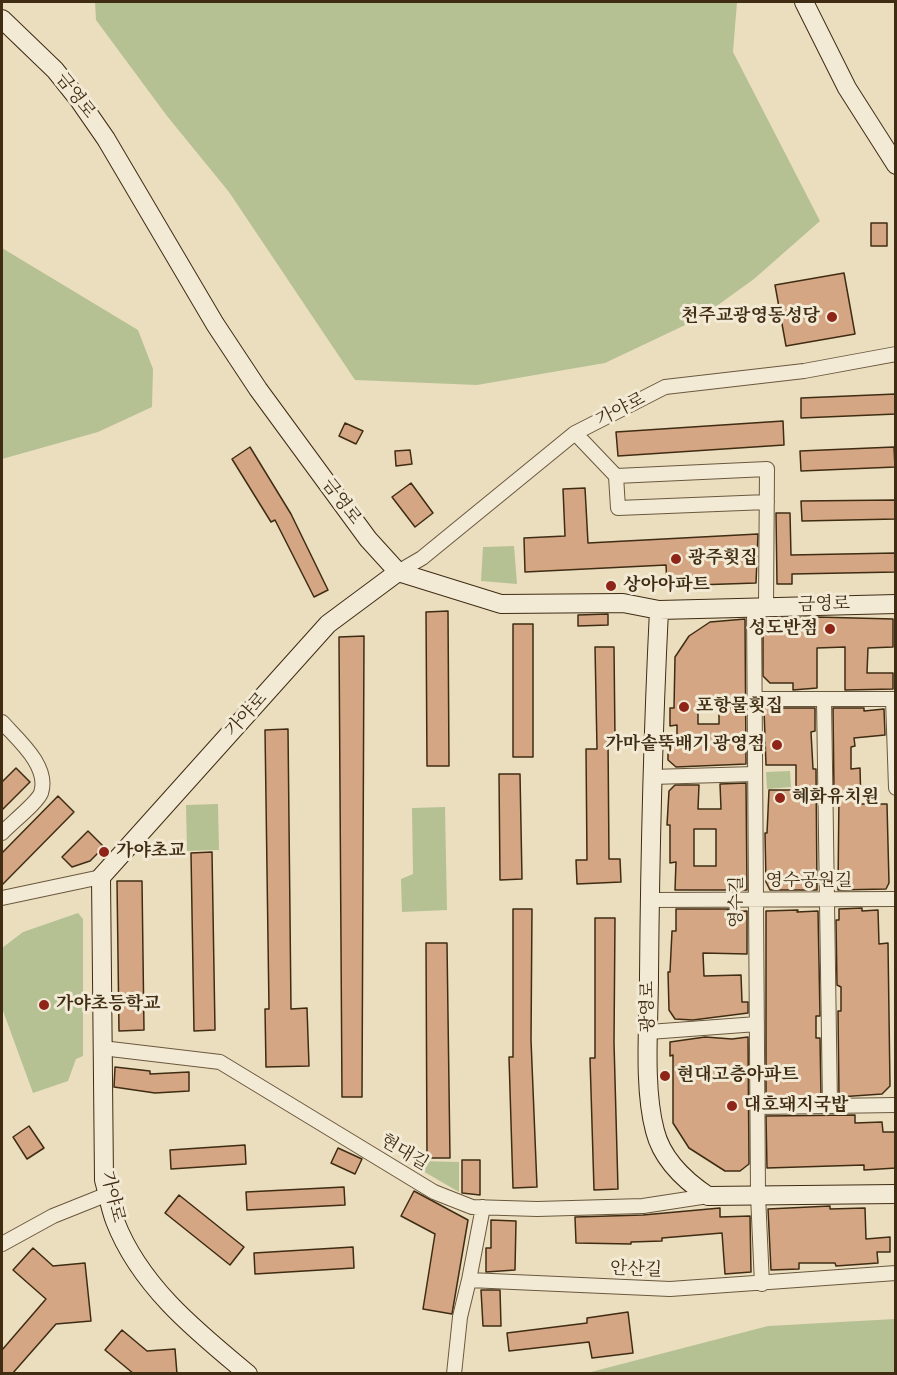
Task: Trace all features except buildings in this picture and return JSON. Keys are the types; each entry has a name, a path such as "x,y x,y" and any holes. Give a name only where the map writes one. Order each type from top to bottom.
{"street":[{"path":"804,2 847,88 896,165"},
{"name":"금영로","path":"2,18 55,70 79,99 106,139 215,324 258,389 368,539 398,572 501,604 623,603 659,610 760,605 896,604"},
{"name":"가야로","path":"248,1374 174,1311 149,1278 115,1221 104,1180 101,1114 100,877 328,624 398,572 422,558 576,433 665,387 804,370 896,354"},
{"path":"576,433 616,476 618,508 767,502"},
{"name":"영수길","path":"616,476 767,469 755,699 758,1195 762,1284"},
{"name":"광영로","path":"659,610 651,777 650,1097 655,1131 668,1160 689,1183 708,1196"},
{"path":"755,699 894,699 896,788"},
{"path":"824,699 830,1105"},
{"path":"2,722 31,756 42,778 40,794 2,833"},
{"path":"651,777 756,774"},
{"path":"2,898 100,877"},
{"name":"영수공원길","path":"650,900 896,899"},
{"path":"649,1032 757,1024"},
{"name":"현대길","path":"102,1048 220,1062 434,1192 472,1207 643,1206 708,1196"},
{"path":"758,1107 896,1105"},
{"path":"2,1244 53,1216 108,1194"},
{"path":"708,1196 896,1194"},
{"path":"454,1374 460,1317 483,1208"},
{"name":"안산길","path":"469,1280 670,1289 896,1273"}],"green space":[{"path":"95,2 737,2 733,52 820,221 754,279 700,318 605,363 477,385 355,380 229,192 167,116 96,20"},
{"path":"2,248 138,330 153,369 152,407 98,432 2,459"},
{"path":"514,546 517,584 481,581 483,547"},
{"path":"790,771 791,787 767,789 766,772"},
{"path":"218,804 219,850 187,851 186,805"},
{"path":"445,807 447,910 402,912 401,879 413,874 412,808"},
{"name":"가야초등학교","path":"78,913 83,919 83,1056 76,1059 68,1081 33,1093 2,1008 2,948 23,932"},
{"path":"421,1161 459,1162 459,1192 421,1170"},
{"path":"895,1319 895,1373 587,1373 768,1326"}],"place":[{"name":"천주교광영동성당","path":"832,317"},
{"name":"광주횟집","path":"676,559"},
{"name":"상아아파트","path":"611,586"},
{"name":"성도반점","path":"830,629"},
{"name":"포항물횟집","path":"684,707"},
{"name":"가마솥뚝배기 광영점","path":"777,745"},
{"name":"혜화유치원","path":"780,798"},
{"name":"가야초교","path":"104,852"},
{"name":"가야초등학교","path":"44,1005"},
{"name":"현대고층아파트","path":"665,1076"},
{"name":"대호돼지국밥","path":"732,1106"}]}
